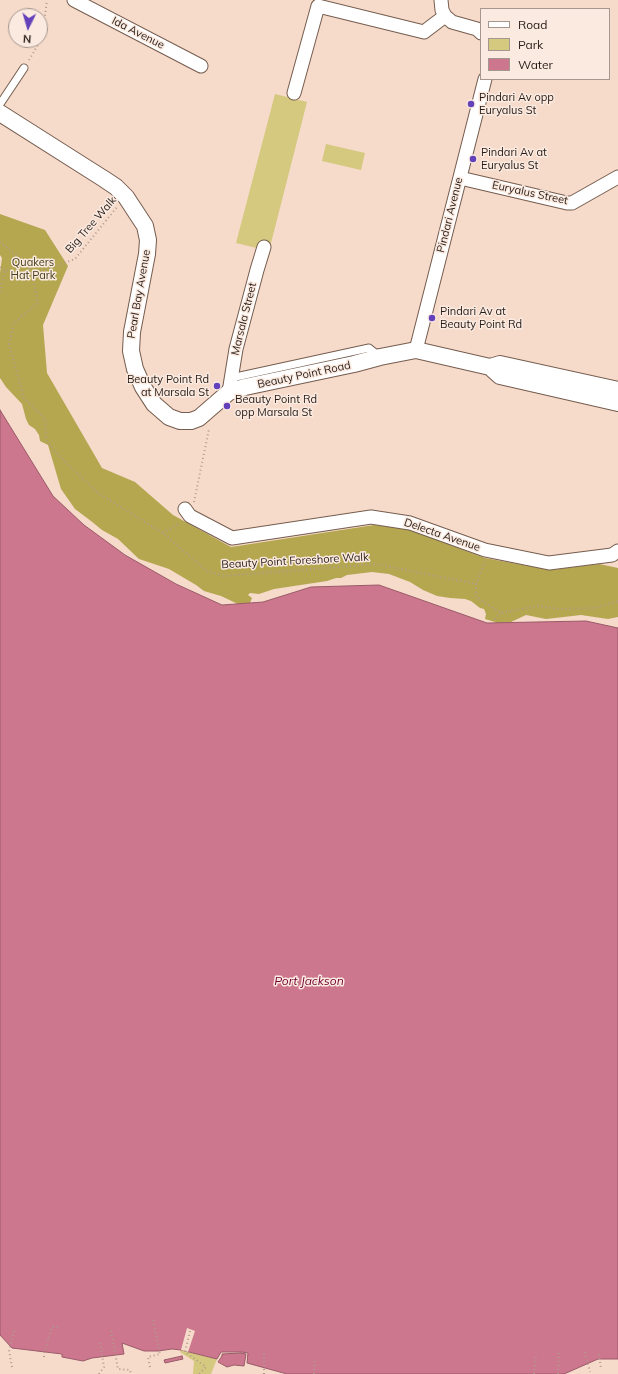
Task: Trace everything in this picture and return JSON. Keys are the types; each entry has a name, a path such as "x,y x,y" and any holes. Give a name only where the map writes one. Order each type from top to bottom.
{"street":[{"name":"Ida Avenue","path":"74,0 201,66"},
{"path":"441,0 442,10 445,16 452,22 477,29 480,32"},
{"path":"294,93 318,6 424,32 445,16"},
{"name":"Pindari Avenue","path":"416,350 485,80"},
{"name":"Pearl Bay Avenue","path":"0,113 104,179 126,197 145,226 148,240 147,254 131,342 131,351 135,370 143,388 154,404 169,417 180,421 190,421 199,418 230,385"},
{"name":"Euryalus Street","path":"460,178 567,203 572,202 618,177"},
{"name":"Marsala Street","path":"230,385 244,320 264,247"},
{"name":"Beauty Point Road","path":"230,385 245,387 416,350 490,367 500,376 618,403"},
{"name":"Beauty Point Road","path":"490,367 500,364 618,390"},
{"name":"Delecta Avenue","path":"187,513 232,538 371,517 410,522 488,551 549,563 615,553"}],"lane":[{"path":"0,104 24,68"}],"path":[{"path":"24,68 42,38 47,0"},
{"name":"Big Tree Walk","path":"32,275 75,259 126,197"},
{"path":"0,242 28,265 32,275"},
{"path":"0,267 5,270 32,275"},
{"path":"0,292 5,270"},
{"name":"Beauty Point Foreshore Walk","path":"32,275 38,303 14,323 9,344 24,398 45,419 46,439 54,451 98,493 162,533 207,571 223,576 376,564 476,584"},
{"path":"162,533 170,530 187,513 209,429"},
{"path":"488,551 476,584 476,597 501,613"},
{"path":"495,619 501,613 538,606 559,609 596,608 618,601"},
{"path":"150,1367 148,1357 160,1354 153,1320"},
{"path":"44,1357 52,1326 58,1327"},
{"path":"12,1368 9,1350 15,1329"},
{"path":"190,1331 185,1352 206,1367 199,1374"},
{"path":"111,1332 118,1369 130,1370 130,1374"},
{"path":"99,1374 104,1367 100,1343"},
{"path":"558,1374 559,1350"},
{"path":"264,1351 264,1374"},
{"path":"586,1352 590,1372"},
{"path":"534,1374 536,1354"},
{"path":"598,1354 601,1369"},
{"path":"314,1374 315,1359"}],"green space":[{"path":"275,94 307,102 269,251 236,243"},
{"path":"326,144 365,153 361,170 322,161"},
{"name":"Quakers Hat Park","path":"0,214 45,230 68,266 43,325 47,373 102,468 135,482 173,515 231,547 374,525 407,529 485,558 550,570 599,564 618,568 618,617 608,619 581,615 546,619 526,615 511,622 497,624 485,619 486,614 484,609 480,608 471,601 437,596 410,582 389,574 372,572 347,575 327,581 274,589 259,594 250,593 248,595 252,598 250,603 240,605 221,596 204,591 169,569 139,559 118,539 102,530 75,509 61,489 48,445 40,441 39,435 35,429 29,425 26,419 22,404 6,387 0,378 0,273 2,258 0,255"},
{"path":"181,1350 217,1359 211,1374 193,1374 194,1361 180,1352"}],"water":[{"name":"Port Jackson","path":"0,410 53,496 84,525 125,555 176,584 222,605 263,602 311,587 379,585 487,623 586,621 618,628 618,1359 598,1359 564,1374 287,1374 247,1363 248,1353 242,1352 221,1352 217,1359 172,1349 144,1351 122,1343 124,1354 92,1358 83,1361 62,1357 62,1354 12,1348 0,1335"},
{"path":"222,1354 246,1354 244,1366 234,1365 227,1367 218,1362"},
{"path":"182,1356 183,1359 165,1363 164,1360"}],"pier":[{"path":"187,1328 195,1331 188,1352 181,1350"}],"place":[{"name":"Pindari Av opp Euryalus St","path":"471,104"},
{"name":"Pindari Av at Euryalus St","path":"473,159"},
{"name":"Pindari Av at Beauty Point Rd","path":"432,318"},
{"name":"Beauty Point Rd at Marsala St","path":"217,386"},
{"name":"Beauty Point Rd opp Marsala St","path":"227,406"}]}
